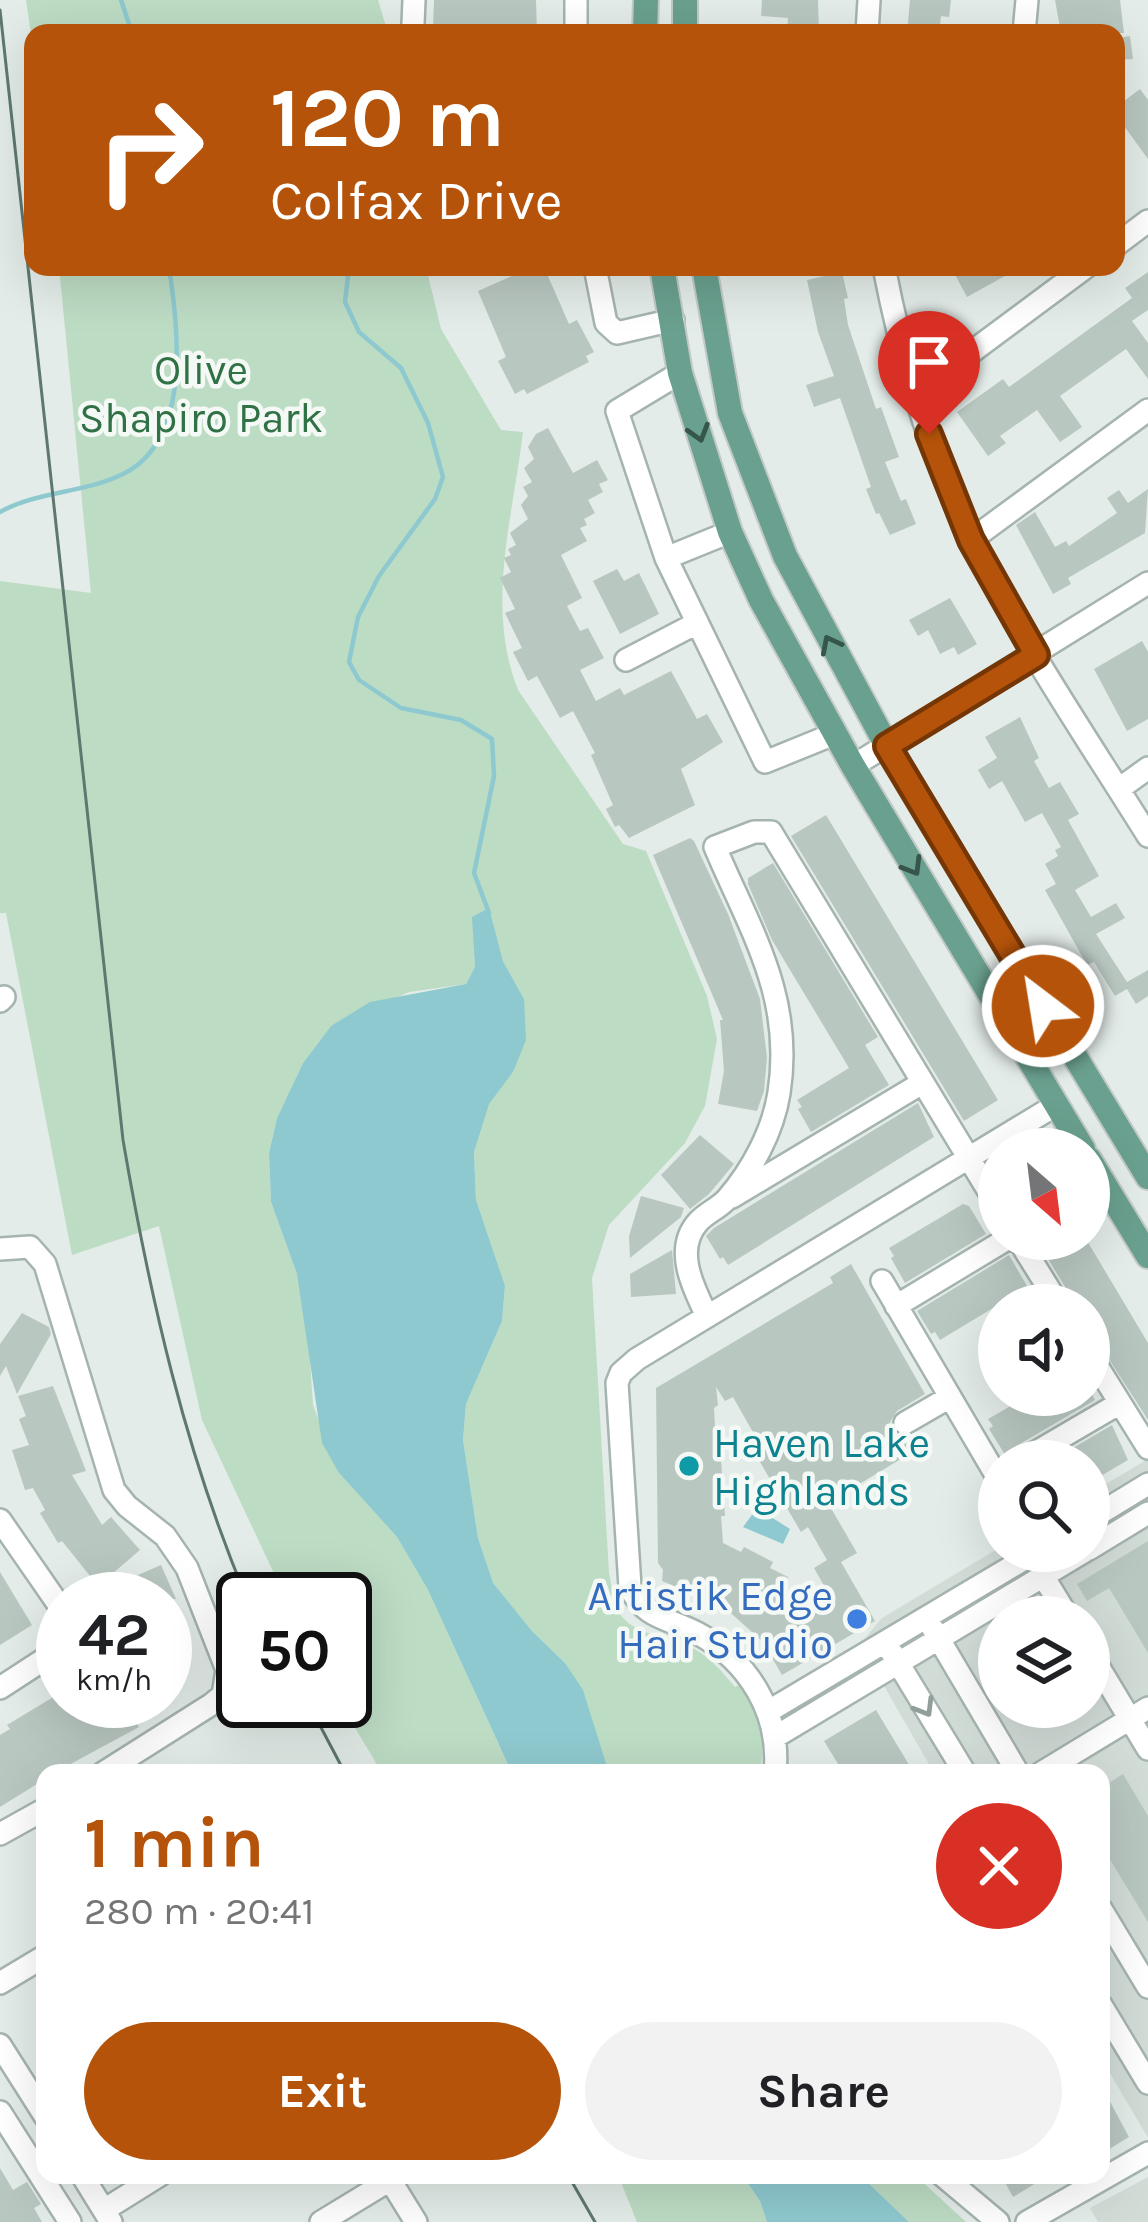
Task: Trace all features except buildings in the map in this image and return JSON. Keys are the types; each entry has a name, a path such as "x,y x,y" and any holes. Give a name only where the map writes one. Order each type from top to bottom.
{"main road":[{"path":"664,276 680,373 730,532 761,600 834,734 1070,1128"},
{"path":"705,276 730,412 756,486 806,596 887,746 1148,1177"},
{"path":"673,320 711,314"},
{"path":"1056,1105 1090,1083"},
{"path":"1110,1194 1148,1256"}],"street":[{"path":"412,24 414,0"},
{"path":"598,276 606,323 617,333 673,320"},
{"path":"886,276 915,394 971,540 1148,836"},
{"path":"915,394 1074,276"},
{"path":"680,373 617,411 666,558 765,762 834,734"},
{"path":"971,540 1148,410"},
{"path":"666,558 730,532"},
{"path":"853,766 1148,583"},
{"path":"626,660 698,623"},
{"path":"1119,789 1148,768"},
{"path":"724,1202 767,1136 779,1094 783,1023 772,978 715,847 754,832 771,832 978,1176"},
{"path":"707,1316 687,1276 687,1247 695,1223 922,1083"},
{"path":"775,1764 769,1711 738,1663 694,1631 648,1613 630,1587 616,1382 628,1364 1056,1105"},
{"path":"0,1249 30,1247 44,1264 114,1490 165,1536 187,1568 227,1670 223,1695 117,1764"},
{"path":"896,1306 978,1257"},
{"path":"882,1281 978,1443"},
{"path":"1110,1387 1148,1448"},
{"path":"905,1424 950,1397"},
{"path":"1057,1440 1120,1403"},
{"path":"1110,1507 1148,1484"},
{"path":"1110,1536 1148,1513"},
{"path":"3,1533 36,1576"},
{"path":"769,1711 1003,1572"},
{"path":"1042,1572 1055,1596"},
{"path":"775,1737 1050,1572"},
{"path":"927,1617 1013,1764"},
{"path":"886,1642 959,1764"},
{"path":"0,1688 36,1665"},
{"path":"1110,1677 1139,1714 1148,1749"},
{"path":"1056,1764 1139,1714"},
{"path":"0,1834 36,1814"},
{"path":"1110,1924 1148,1987"},
{"path":"0,1983 36,1961"},
{"path":"1110,2020 1148,2084"},
{"path":"0,2044 36,2097"},
{"path":"0,2112 36,2169"},
{"path":"1110,2175 1148,2153"},
{"path":"46,2184 70,2222"},
{"path":"88,2184 108,2216 149,2184"},
{"path":"321,2222 378,2184"},
{"path":"393,2184 416,2222"},
{"path":"954,2184 998,2222"},
{"path":"1027,2222 1094,2184"}],"shaded area":[{"path":"1148,1459 1148,2138 1110,2073 1110,1764 929,1764 860,1644 882,1618 978,1561 978,1572 1110,1572 1110,1482"},
{"path":"1148,2177 1148,2222 1098,2222 1090,2208"}],"green space":[{"path":"26,0 378,0 385,24 30,24"},
{"name":"Olive Shapiro Park","path":"60,276 428,276 441,329 501,430 523,432 502,594 508,658 518,690 623,844 646,851 707,996 717,1039 705,1106 685,1143 609,1225 592,1278 609,1573 617,1608 629,1624 693,1648 735,1687 741,1684 760,1727 760,1764 605,1764 565,1663 493,1584 478,1538 463,1440 466,1404 502,1321 505,1287 476,1200 474,1152 488,1104 513,1072 524,999 503,961 489,909 473,917 475,967 466,984 409,992 331,1026 303,1063 277,1118 269,1153 271,1202 297,1274 308,1332 313,1405 339,1473 397,1537 428,1590 508,1764 377,1764 355,1728 372,1728 372,1572 273,1572 202,1420 159,1226 72,1255 6,913 0,913 0,581 91,593"},
{"path":"622,2184 748,2184 767,2222 637,2222"},
{"path":"869,2184 925,2184 966,2222 909,2222"}],"water":[{"path":"489,908 503,961 524,999 526,1040 513,1072 489,1104 474,1152 476,1200 505,1286 502,1321 466,1404 463,1440 478,1538 493,1583 565,1663 583,1690 606,1764 508,1764 428,1590 397,1537 339,1473 322,1443 297,1274 271,1202 269,1153 277,1118 303,1063 331,1026 370,1002 466,984 475,967 472,917"},
{"path":"757,1508 790,1529 783,1544 743,1527"},
{"path":"748,2184 869,2184 909,2222 767,2222"}],"waterway":[{"path":"121,0 129,24"},
{"path":"0,512 110,480 146,457 171,409 175,380 170,276"},
{"path":"348,276 345,302 359,332 401,368 428,423 443,477 435,499 379,576 358,617 349,662 359,680 401,708 461,720 492,739 494,776 474,873 489,913"}],"tram line":[{"path":"0,10 24,230"},
{"path":"29,276 123,1140 172,1373 236,1572"},
{"path":"321,1728 340,1764"},
{"path":"573,2184 595,2222"}],"place":[{"name":"Haven Lake Highlands","path":"689,1466"},
{"name":"Artistik Edge Hair Studio","path":"857,1619"}],"route":[{"path":"929,434 971,540 1036,655 887,746 1043,1006"}]}
